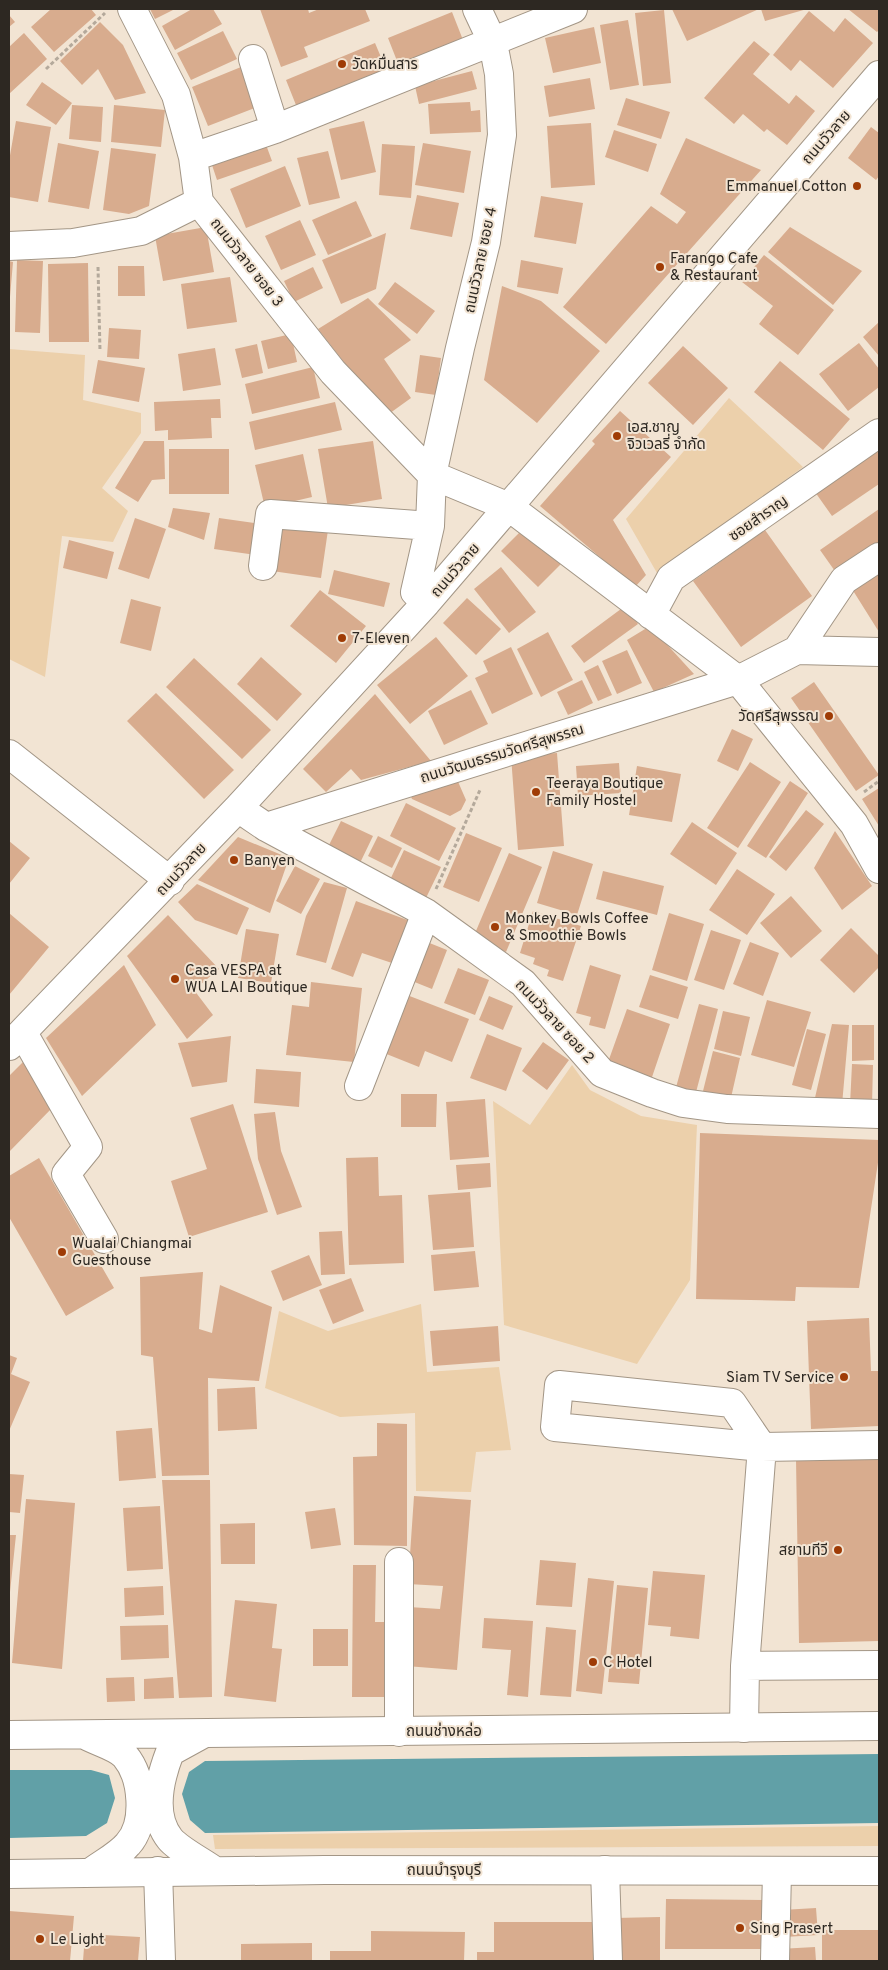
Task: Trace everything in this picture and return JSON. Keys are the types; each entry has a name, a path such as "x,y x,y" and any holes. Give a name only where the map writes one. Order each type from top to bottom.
{"street":[{"path":"9,246 73,243 141,231 199,202 193,157 176,95 132,9"},
{"name":"ถนนวัวลาย ซอย 4","path":"426,603 415,592 430,526 432,475 486,242 502,135 499,74 493,43 476,9"},
{"path":"193,157 275,129 493,43 573,9"},
{"path":"253,58 275,129"},
{"name":"ถนนวัวลาย","path":"16,1039 238,808 426,603 879,75"},
{"name":"ถนนวัวลาย ซอย 3","path":"199,202 333,372 432,475"},
{"name":"ซอยสำราญ","path":"651,615 671,578 879,433"},
{"path":"432,475 509,507 738,680 854,824 879,869"},
{"path":"263,566 265,514 430,526"},
{"path":"797,650 844,580 879,557"},
{"path":"797,650 879,652"},
{"name":"ถนนวัฒนธรรมวัดศรีสุพรรณ","path":"266,827 738,680 797,650"},
{"path":"9,754 170,880"},
{"name":"ถนนวัวลาย ซอย 2","path":"238,808 266,827 426,913 523,983 602,1073 683,1103 768,1112 879,1114"},
{"path":"359,1086 426,913"},
{"path":"16,1039 88,1147 66,1174 104,1239"},
{"path":"744,1728 745,1666 762,1447 732,1403 560,1385 555,1427 762,1447 879,1445"},
{"path":"399,1562 399,1732"},
{"path":"745,1666 879,1665"},
{"name":"ถนนช่างหล่อ","path":"9,1734 204,1734 879,1726"},
{"path":"84,1734 124,1756 136,1775 140,1797 137,1827 129,1844 91,1872"},
{"path":"204,1734 170,1752 163,1770 158,1796 161,1820 170,1839 215,1871"},
{"path":"606,1870 608,1961"},
{"path":"158,1871 161,1961"},
{"name":"ถนนบำรุงบุรี","path":"9,1874 158,1871 879,1871"},
{"path":"775,1961 777,1871"}],"path":[{"path":"46,69 109,9"},
{"path":"98,239 100,351"},
{"path":"426,913 481,786 473,762"}],"shaded area":[{"path":"9,349 85,355 83,400 141,413 141,433 102,488 128,511 113,542 62,536 45,677 9,659"},
{"path":"729,398 803,467 657,573 626,519"},
{"path":"572,1065 590,1090 641,1116 697,1125 690,1280 637,1364 504,1325 493,1101 530,1125"},
{"path":"421,1304 427,1372 499,1367 511,1450 476,1452 471,1492 416,1491 415,1413 340,1417 265,1388 279,1311 328,1331"},
{"path":"879,1826 879,1846 215,1849 213,1835"}],"water":[{"path":"879,1754 879,1823 205,1833 190,1820 182,1794 189,1772 205,1761"},
{"path":"9,1770 91,1770 109,1775 115,1798 107,1823 86,1836 9,1838"}],"building":[{"path":"51,9 91,9 96,15 54,52 31,27"},
{"path":"150,9 175,9 155,19"},
{"path":"192,9 213,9 222,24 175,50 162,26"},
{"path":"260,9 308,9 309,13 319,9 365,9 370,21 304,47 308,57 281,67"},
{"path":"672,9 759,9 687,41"},
{"path":"761,9 807,9 765,21"},
{"path":"848,9 879,9 879,30 877,32"},
{"path":"664,10 671,83 643,86 635,13"},
{"path":"809,11 834,32 845,18 873,43 833,88 800,60 791,71 773,55"},
{"path":"452,12 463,40 399,66 388,38"},
{"path":"9,15 15,22 9,27"},
{"path":"628,20 639,85 610,90 600,25"},
{"path":"100,22 123,45 146,93 115,100 98,69 82,85 60,61"},
{"path":"594,27 601,63 553,73 545,38"},
{"path":"223,31 237,59 191,80 177,53"},
{"path":"24,33 47,59 9,94 9,47"},
{"path":"754,41 770,54 753,74 789,104 796,95 815,111 787,145 767,129 764,132 743,114 734,124 704,98"},
{"path":"375,43 386,69 296,105 286,80"},
{"path":"241,67 257,107 208,126 192,87"},
{"path":"472,71 477,89 419,104 415,86"},
{"path":"590,78 595,109 549,117 544,86"},
{"path":"42,82 72,103 56,125 26,105"},
{"path":"626,98 670,112 661,139 617,125"},
{"path":"470,102 471,111 480,110 481,132 430,134 428,104"},
{"path":"72,105 103,107 101,142 69,139"},
{"path":"114,105 165,110 161,147 111,142"},
{"path":"16,121 51,127 38,202 9,197 9,161"},
{"path":"364,121 376,172 341,180 329,129"},
{"path":"591,123 595,185 551,188 547,126"},
{"path":"871,127 879,133 879,176 876,180 848,158"},
{"path":"614,130 657,144 648,172 605,157"},
{"path":"686,138 761,170 606,344 563,307 651,206 677,224 686,212 660,194"},
{"path":"265,142 272,161 217,180 211,162"},
{"path":"58,143 99,151 89,209 48,202"},
{"path":"423,143 471,151 464,193 415,185"},
{"path":"382,144 415,146 411,198 379,195"},
{"path":"111,148 156,154 149,206 129,214 103,210"},
{"path":"328,151 340,198 309,205 297,158"},
{"path":"285,166 301,206 246,228 230,189"},
{"path":"417,195 459,203 452,237 410,229"},
{"path":"541,196 583,203 576,244 534,237"},
{"path":"356,201 372,236 328,255 312,220"},
{"path":"300,220 316,255 281,270 265,236"},
{"path":"206,227 214,272 163,281 155,236"},
{"path":"790,227 862,271 833,305 768,252"},
{"path":"386,233 376,289 341,304 322,260"},
{"path":"764,255 834,310 798,355 759,324 773,306 742,282"},
{"path":"17,260 43,261 40,333 15,332"},
{"path":"521,260 563,268 558,294 517,287"},
{"path":"9,261 13,262 10,297 9,297"},
{"path":"88,263 89,342 49,342 48,264"},
{"path":"118,266 144,266 145,296 118,296"},
{"path":"313,267 323,288 294,302 284,281"},
{"path":"230,277 237,322 187,329 181,284"},
{"path":"395,282 435,311 417,334 378,304"},
{"path":"502,286 541,301 600,351 537,423 484,380"},
{"path":"368,298 411,340 384,359 411,398 386,416 318,329"},
{"path":"879,322 879,356 863,337"},
{"path":"109,328 141,330 139,359 107,357"},
{"path":"291,334 297,362 268,369 261,341"},
{"path":"859,343 879,369 879,387 848,411 819,374"},
{"path":"257,344 263,373 242,378 235,349"},
{"path":"683,346 728,388 693,425 648,383"},
{"path":"215,348 221,385 183,391 178,354"},
{"path":"420,355 441,358 436,395 415,392"},
{"path":"98,360 145,368 139,402 92,393"},
{"path":"780,361 850,419 823,450 754,392"},
{"path":"313,367 320,398 252,414 245,384"},
{"path":"220,399 221,418 211,418 212,438 168,440 168,430 155,431 154,402"},
{"path":"335,402 342,430 255,450 249,422"},
{"path":"620,411 671,457 613,520 646,575 635,587 540,506 595,444 592,441"},
{"path":"144,441 164,441 165,479 152,480 138,502 115,488"},
{"path":"373,441 382,499 328,508 318,449"},
{"path":"169,449 229,449 229,494 169,494"},
{"path":"877,451 879,454 879,484 832,516 815,492"},
{"path":"303,454 312,497 265,508 255,465"},
{"path":"173,508 210,513 204,540 168,527"},
{"path":"879,509 879,545 837,574 820,550"},
{"path":"135,518 166,529 149,579 118,569"},
{"path":"219,518 262,524 256,555 214,549"},
{"path":"279,523 328,530 321,578 272,571"},
{"path":"524,528 561,564 538,587 501,551"},
{"path":"765,530 812,596 741,647 693,581"},
{"path":"69,540 114,552 107,579 63,568"},
{"path":"501,567 536,612 509,633 474,589"},
{"path":"334,570 390,583 384,607 328,594"},
{"path":"879,572 879,632 852,589"},
{"path":"320,590 366,626 336,663 290,626"},
{"path":"467,598 501,629 476,655 443,623"},
{"path":"131,599 161,607 151,651 120,643"},
{"path":"625,606 638,624 584,663 571,646"},
{"path":"650,626 694,674 654,692 627,640"},
{"path":"548,632 573,680 541,697 517,649"},
{"path":"436,637 468,676 410,724 377,685"},
{"path":"511,647 533,694 492,714 475,678 488,672 483,661"},
{"path":"627,650 642,683 617,694 602,661"},
{"path":"261,657 302,694 277,721 237,684"},
{"path":"194,658 271,730 242,759 166,687"},
{"path":"598,665 612,695 598,701 584,672"},
{"path":"582,680 593,703 568,715 557,692"},
{"path":"814,682 879,775 856,791 791,698"},
{"path":"471,690 488,724 444,745 428,711"},
{"path":"156,693 234,770 204,799 127,721"},
{"path":"375,694 431,761 361,780 351,769 326,792 303,769"},
{"path":"732,729 753,739 738,771 717,761"},
{"path":"557,753 564,846 518,850 511,756"},
{"path":"750,762 781,782 738,848 707,828"},
{"path":"619,763 621,793 578,796 576,766"},
{"path":"637,766 681,774 672,822 629,815"},
{"path":"456,777 466,800 461,810 450,816 412,799 409,792"},
{"path":"790,781 808,793 766,858 747,846"},
{"path":"879,788 879,826 862,799"},
{"path":"406,803 456,828 439,861 390,836"},
{"path":"806,810 824,824 786,871 769,857"},
{"path":"341,821 373,836 360,863 328,847"},
{"path":"692,822 737,853 716,885 670,854"},
{"path":"835,831 872,886 842,910 814,868"},
{"path":"466,833 502,848 479,902 443,887"},
{"path":"378,836 402,848 392,868 368,856"},
{"path":"238,837 289,858 270,913 198,880"},
{"path":"9,841 30,858 9,884"},
{"path":"404,850 441,867 426,898 390,880"},
{"path":"553,851 593,864 577,915 537,903"},
{"path":"509,853 542,867 506,952 473,938"},
{"path":"295,866 320,879 301,914 276,901"},
{"path":"737,869 775,894 747,935 709,910"},
{"path":"603,871 664,886 657,915 596,899"},
{"path":"324,882 347,888 326,963 296,955 306,916"},
{"path":"197,884 249,908 237,935 195,920 178,902"},
{"path":"791,896 822,931 791,958 760,923"},
{"path":"356,901 410,921 395,964 362,953 353,977 331,969"},
{"path":"533,911 581,926 563,981 547,976 549,970 533,964 535,958 520,953"},
{"path":"9,913 49,947 9,995"},
{"path":"669,913 704,924 687,981 652,970"},
{"name":"Casa VESPA at WUA LAI Boutique","path":"168,915 219,969 194,990 213,1015 187,1039 127,956"},
{"path":"851,928 879,956 879,967 854,993 820,960"},
{"path":"246,929 279,934 271,983 238,978"},
{"path":"711,930 741,940 724,990 694,980"},
{"path":"427,942 447,950 432,989 412,981"},
{"path":"750,942 779,953 763,996 733,984"},
{"path":"124,965 156,1025 82,1096 46,1038"},
{"path":"590,965 621,975 605,1029 589,1025 591,1017 576,1013"},
{"path":"458,968 489,980 475,1015 444,1003"},
{"path":"650,975 688,987 678,1019 639,1007"},
{"path":"311,982 362,988 354,1062 286,1055 292,1005 309,1007"},
{"path":"407,995 469,1019 452,1062 425,1051 419,1067 384,1053"},
{"path":"489,996 513,1006 503,1030 479,1020"},
{"path":"767,1000 811,1012 794,1067 751,1055"},
{"path":"699,1004 718,1009 695,1096 675,1091"},
{"path":"627,1009 670,1024 651,1080 607,1065"},
{"path":"723,1011 750,1017 741,1056 714,1049"},
{"path":"832,1024 849,1025 842,1105 814,1102"},
{"path":"852,1025 874,1025 874,1060 852,1061"},
{"path":"807,1029 826,1034 811,1090 792,1085"},
{"path":"487,1034 522,1048 506,1091 470,1078"},
{"path":"231,1036 227,1082 192,1087 178,1043"},
{"path":"543,1042 569,1060 547,1090 522,1071"},
{"path":"713,1051 740,1058 730,1102 702,1095"},
{"path":"23,1062 53,1107 9,1152 9,1076"},
{"path":"852,1064 873,1065 872,1105 850,1105"},
{"path":"256,1069 301,1072 299,1107 254,1103"},
{"path":"401,1094 437,1094 436,1127 401,1127"},
{"path":"485,1099 489,1157 450,1160 446,1102"},
{"path":"233,1104 268,1212 189,1237 171,1181 207,1169 190,1118"},
{"path":"275,1112 281,1151 302,1207 277,1215 258,1159 254,1114"},
{"path":"700,1133 879,1140 879,1156 859,1288 796,1287 795,1301 696,1299"},
{"path":"378,1157 379,1196 402,1195 404,1263 349,1265 346,1158"},
{"name":"Wualai Chiangmai Guesthouse","path":"39,1158 114,1288 66,1316 9,1217 9,1176"},
{"path":"490,1163 491,1187 458,1190 456,1165"},
{"path":"470,1192 474,1247 433,1250 428,1195"},
{"path":"342,1231 345,1274 321,1275 319,1232"},
{"path":"475,1251 479,1287 434,1291 431,1255"},
{"path":"309,1255 322,1285 283,1301 271,1271"},
{"path":"203,1272 199,1329 212,1333 220,1285 272,1307 259,1381 208,1378 209,1475 162,1476 153,1357 141,1355 140,1277"},
{"path":"351,1278 364,1311 333,1324 319,1290"},
{"name":"Siam TV Service","path":"869,1318 871,1371 879,1371 879,1426 811,1429 807,1321"},
{"path":"498,1326 500,1361 433,1366 430,1331"},
{"path":"9,1355 17,1358 11,1374 30,1382 9,1431"},
{"path":"255,1387 257,1429 218,1431 217,1389"},
{"path":"377,1423 407,1424 407,1546 354,1545 353,1457 377,1456"},
{"path":"152,1428 156,1478 119,1481 116,1431"},
{"name":"สยามทีวี","path":"879,1458 879,1641 799,1643 796,1459"},
{"path":"9,1474 24,1475 20,1513 9,1512"},
{"path":"162,1480 210,1480 212,1697 179,1698"},
{"path":"414,1496 471,1500 457,1670 406,1666 409,1607 440,1609 443,1586 408,1584"},
{"path":"26,1499 75,1503 62,1669 12,1663"},
{"path":"160,1506 163,1569 127,1571 123,1508"},
{"path":"335,1508 341,1545 311,1549 305,1512"},
{"path":"255,1523 255,1564 221,1564 220,1524"},
{"path":"9,1535 16,1535 10,1592 9,1591"},
{"path":"540,1560 576,1563 572,1607 536,1605"},
{"path":"353,1565 376,1565 375,1622 386,1622 386,1697 352,1697"},
{"path":"653,1571 705,1575 699,1639 670,1636 671,1627 648,1625"},
{"path":"588,1578 614,1581 602,1694 576,1691"},
{"path":"617,1585 648,1588 639,1684 608,1682"},
{"path":"163,1586 164,1615 125,1617 124,1588"},
{"path":"235,1600 277,1604 272,1648 282,1649 276,1702 224,1696"},
{"path":"484,1618 533,1621 528,1697 507,1695 511,1650 482,1648"},
{"path":"168,1625 169,1658 121,1660 120,1626"},
{"path":"546,1627 576,1630 571,1697 540,1695"},
{"path":"313,1629 348,1629 348,1666 313,1666"},
{"path":"134,1677 135,1701 107,1702 106,1678"},
{"path":"173,1677 174,1698 144,1699 144,1679"},
{"path":"666,1899 763,1900 763,1949 665,1949"},
{"path":"816,1908 818,1935 784,1937 782,1910"},
{"name":"Le Light","path":"9,1911 74,1916 70,1961 9,1961"},
{"path":"660,1917 660,1961 616,1961 615,1918"},
{"path":"494,1922 596,1922 596,1961 477,1961 477,1952 494,1952"},
{"path":"822,1930 879,1930 879,1961 822,1961"},
{"path":"371,1931 465,1932 464,1961 330,1961 330,1951 371,1951"},
{"path":"85,1934 140,1937 138,1961 83,1961"},
{"path":"312,1943 312,1961 241,1961 241,1944"},
{"path":"815,1947 816,1961 779,1961 779,1949"}],"place":[{"name":"วัดหมื่นสาร","path":"342,64"},
{"name":"Emmanuel Cotton","path":"857,186"},
{"name":"Farango Cafe & Restaurant","path":"660,267"},
{"name":"เอส.ชาญ จิวเวลรี่ จำกัด","path":"617,436"},
{"name":"7-Eleven","path":"342,638"},
{"name":"วัดศรีสุพรรณ","path":"829,716"},
{"name":"Teeraya Boutique Family Hostel","path":"536,792"},
{"name":"Banyen","path":"234,860"},
{"name":"Monkey Bowls Coffee & Smoothie Bowls","path":"495,927"},
{"name":"Casa VESPA at WUA LAI Boutique","path":"175,979"},
{"name":"Wualai Chiangmai Guesthouse","path":"62,1252"},
{"name":"Siam TV Service","path":"844,1377"},
{"name":"สยามทีวี","path":"838,1550"},
{"name":"C Hotel","path":"593,1662"},
{"name":"Sing Prasert","path":"740,1928"},
{"name":"Le Light","path":"40,1939"}]}
